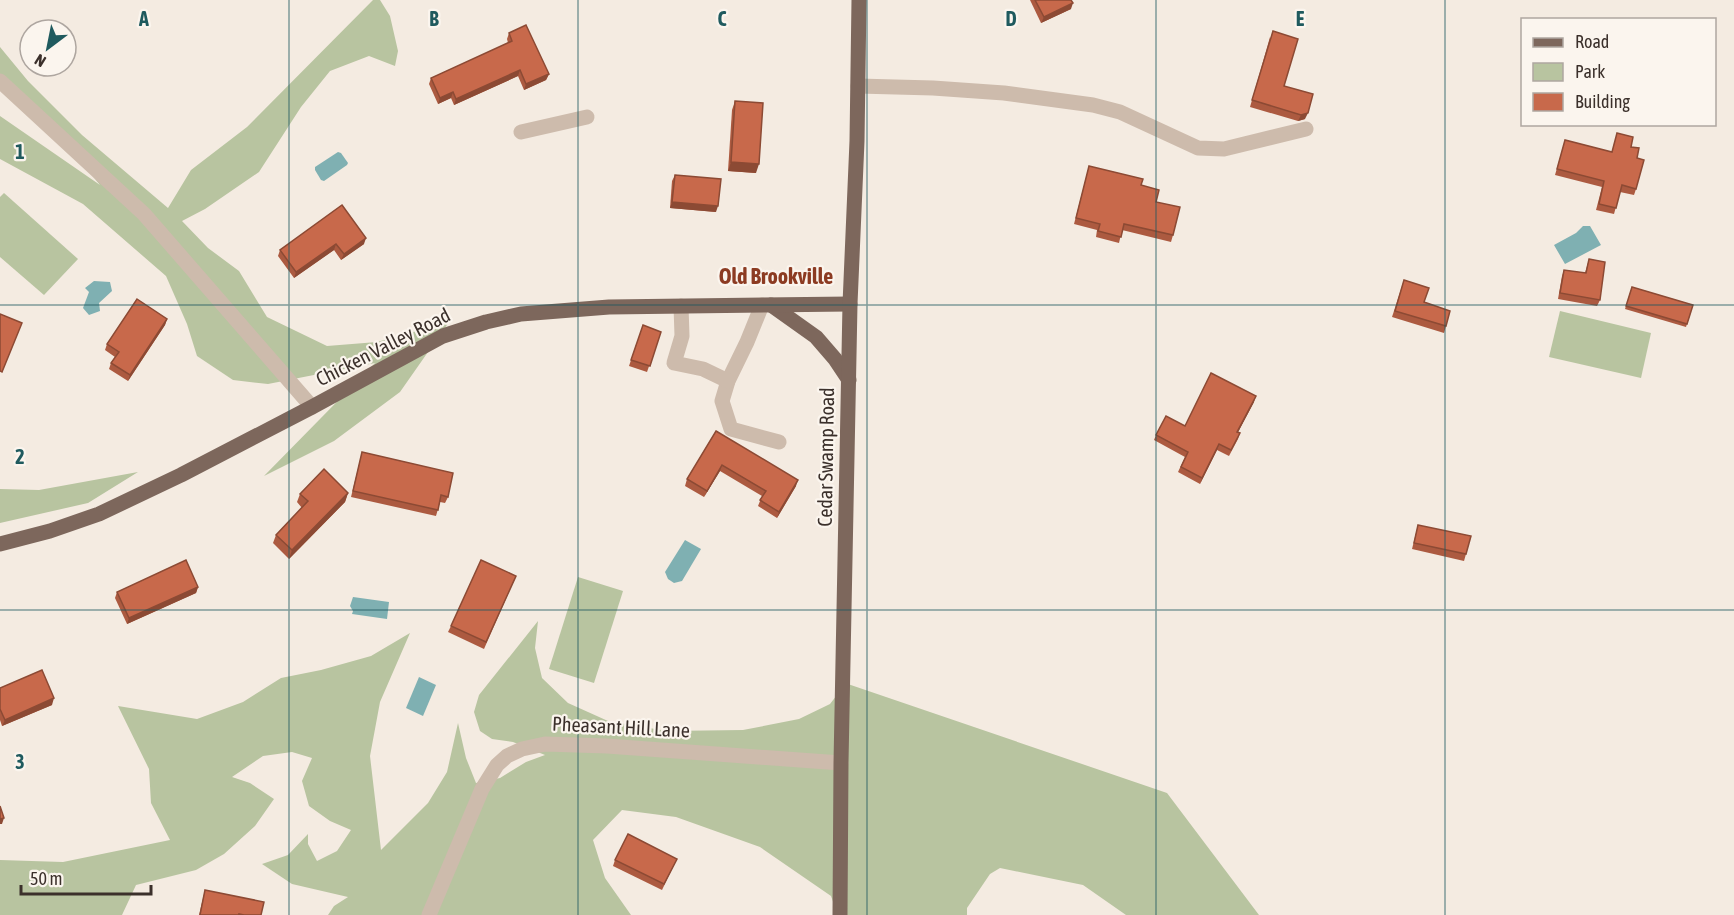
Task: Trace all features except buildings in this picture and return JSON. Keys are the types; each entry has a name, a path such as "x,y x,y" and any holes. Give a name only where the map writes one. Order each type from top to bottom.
{"main road":[{"name":"Cedar Swamp Road","path":"840,915 850,304 857,152 859,0"},
{"name":"Chicken Valley Road","path":"0,544 50,531 99,514 312,408 443,336 486,322 521,314 609,307 850,304"},
{"path":"767,305 816,337 835,358 849,380"}],"street":[{"path":"0,81 144,214 312,408"},
{"path":"858,86 1004,93 1092,105 1120,112 1198,148 1224,149 1306,129"},
{"path":"521,132 586,117"},
{"path":"767,305 728,381 722,401 731,429 778,442"},
{"path":"681,306 682,336 674,363 703,369 728,381"},
{"name":"Pheasant Hill Lane","path":"429,915 482,789 497,765 507,756 522,749 545,744 607,746 841,762"}],"green space":[{"path":"373,0 380,0 390,16 398,51 395,66 369,56 330,71 301,107 259,172 205,209 182,221 208,248 239,271 267,317 327,346 377,342 449,322 400,392 334,441 264,476 375,363 268,384 233,380 197,356 187,324 166,276 83,204 0,159 0,116 100,185 30,100 0,82 0,47 18,69 18,78 26,78 82,135 168,208 191,170 247,127"},
{"path":"4,193 78,259 44,295 0,257 0,197"},
{"path":"1560,311 1651,333 1641,378 1549,357"},
{"path":"138,472 88,503 0,523 0,489 39,490"},
{"path":"578,577 623,591 594,683 549,669"},
{"path":"538,621 535,648 542,678 568,703 608,721 667,731 743,730 799,719 830,704 840,691 837,913 831,896 760,847 676,817 622,810 593,840 605,878 631,915 328,915 334,906 348,897 292,884 262,864 288,855 308,834 308,844 317,861 337,851 351,830 330,821 309,806 302,781 312,758 292,752 263,756 232,777 250,783 274,799 255,826 224,854 196,870 136,885 122,915 0,915 0,860 63,862 170,840 151,803 149,769 118,706 197,719 243,702 281,678 371,656 410,633 380,702 370,756 381,850 428,803 447,772 458,723 466,758 476,783 500,778 526,762 545,755 513,742 492,739 480,731 474,712 479,695"},
{"path":"842,682 1167,793 1259,915 1126,915 1083,885 1000,868 990,874 967,908 967,915 840,915"}],"water":[{"path":"338,152 348,163 347,165 324,181 321,180 315,167"},
{"path":"1583,226 1590,226 1601,245 1565,264 1554,245 1576,233"},
{"path":"94,281 110,282 112,291 99,303 100,311 89,315 83,308 89,292 85,288"},
{"path":"685,540 701,549 682,581 674,583 668,579 665,572"},
{"path":"353,597 389,602 387,619 352,614 350,606"},
{"path":"419,677 436,685 423,716 406,708"}],"district":[{"name":"Old Brookville","path":"776,276"}]}
